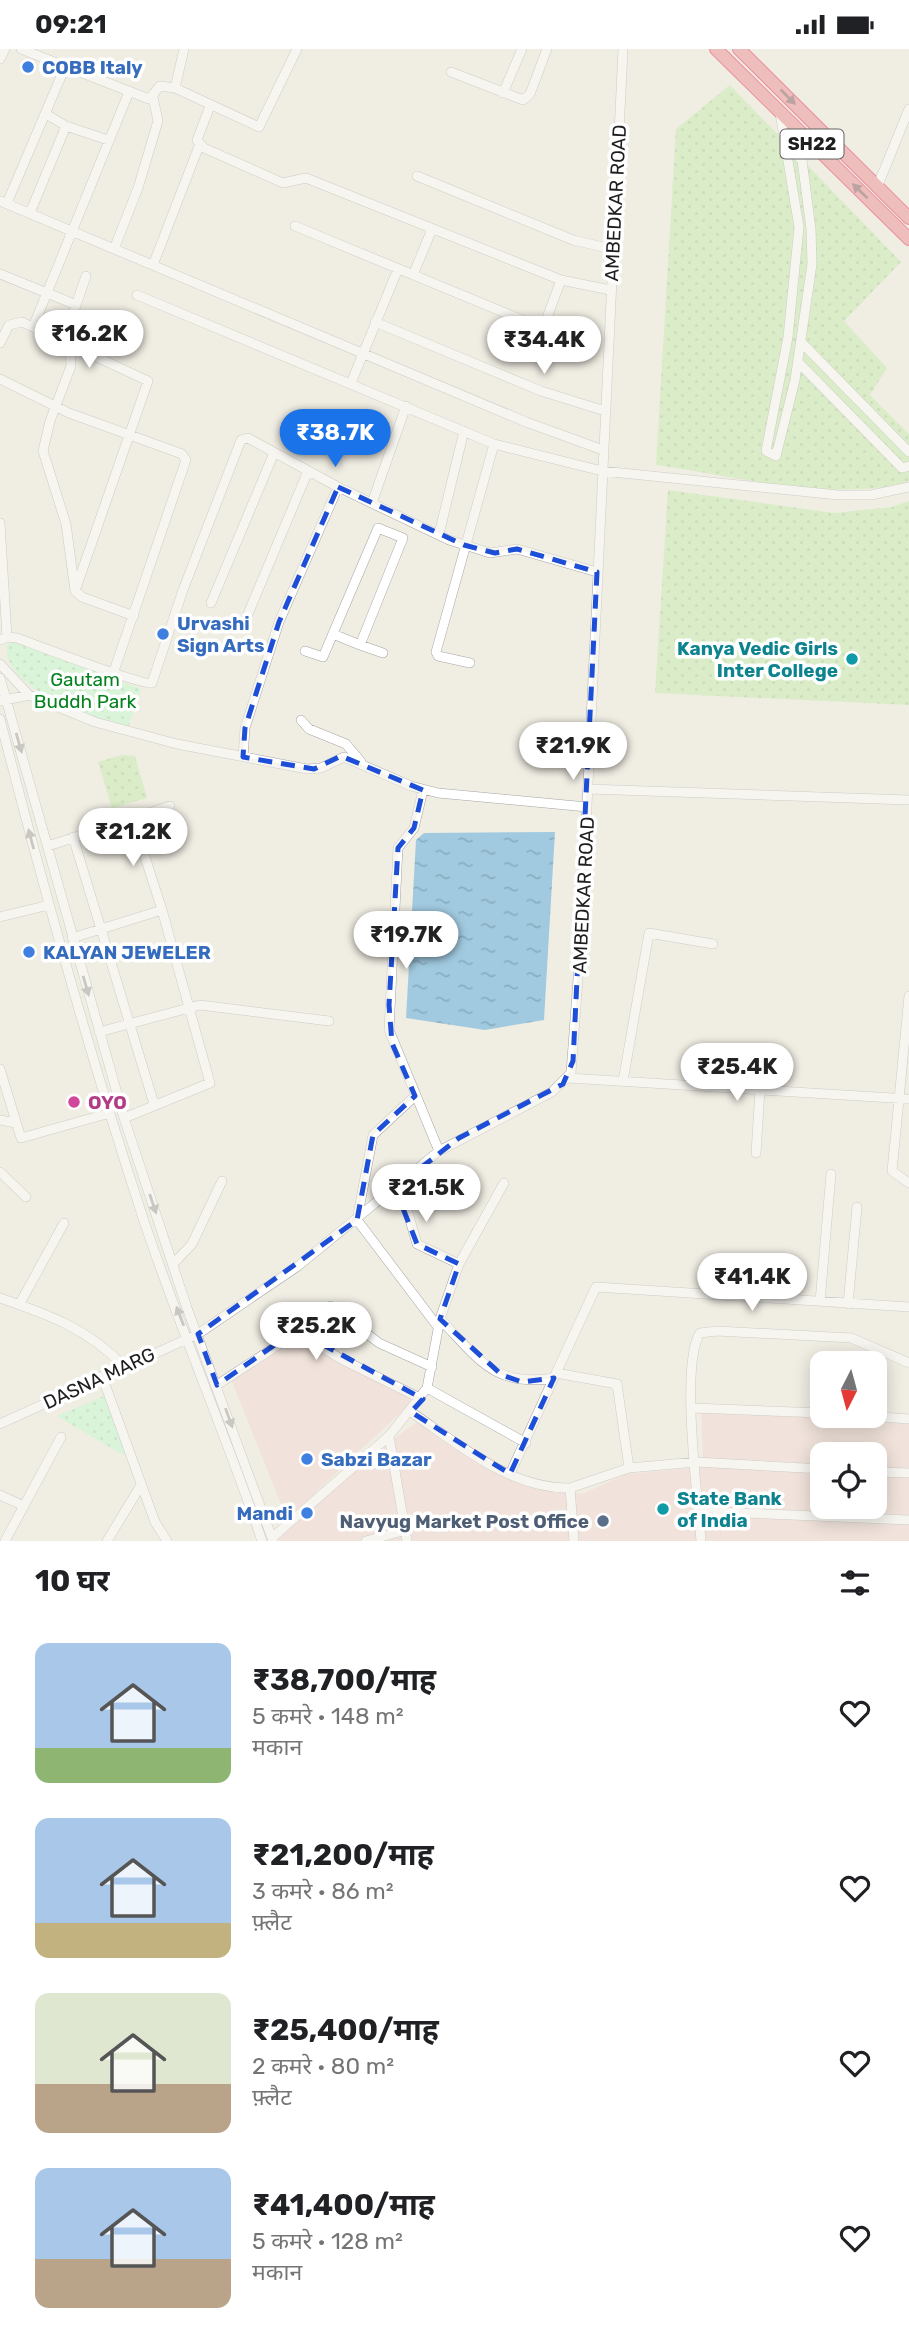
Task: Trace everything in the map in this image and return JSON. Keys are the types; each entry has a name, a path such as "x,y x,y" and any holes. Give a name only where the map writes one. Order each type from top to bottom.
{"highway":[{"name":"SH22","path":"716,49 909,239"},
{"name":"SH22","path":"739,49 909,218"},
{"path":"757,89 767,77"}],"street":[{"path":"0,59 5,49"},
{"path":"21,49 149,99 160,86 175,88 259,127 297,49"},
{"path":"175,88 183,49"},
{"path":"503,93 522,49"},
{"path":"451,72 523,100 528,98 547,49"},
{"name":"AMBEDKAR ROAD","path":"568,1078 573,1061 588,789 623,49"},
{"path":"65,67 46,114 3,202 362,353 603,450"},
{"path":"33,327 129,92"},
{"path":"114,249 138,188 158,121 153,97"},
{"path":"153,265 199,146 197,140 210,106"},
{"path":"878,185 909,109"},
{"path":"779,111 799,227 788,337 766,451 771,455 779,453 799,362 812,264 811,229 802,160 787,147"},
{"path":"46,114 66,126 108,140"},
{"path":"30,213 66,126"},
{"path":"199,146 283,183 306,178 561,281 610,290"},
{"path":"417,176 573,240 612,249"},
{"path":"295,226 539,326 545,323 561,281"},
{"path":"413,275 432,229"},
{"path":"351,383 398,269"},
{"path":"0,274 74,304"},
{"path":"86,276 74,304 69,326 71,366 44,442 44,458 66,524 75,591 82,597 134,616"},
{"path":"136,295 494,444 602,471 838,495 871,495 909,487"},
{"path":"0,343 12,323 22,322 148,381 132,435 75,591"},
{"path":"375,322 541,391 605,411"},
{"path":"802,343 909,452"},
{"path":"799,362 902,468 909,466"},
{"path":"0,379 56,407 182,454 187,466 114,671"},
{"path":"372,503 406,406"},
{"path":"439,534 464,431"},
{"path":"0,523 3,638 114,671 144,685 152,683 183,590 241,440 247,438 338,487 464,545 495,553 517,549 597,572"},
{"path":"470,663 438,656 436,652 494,444"},
{"path":"211,603 274,453"},
{"path":"245,621 308,471"},
{"path":"243,757 245,728 279,622 338,487"},
{"path":"391,533 398,516"},
{"path":"305,651 323,657 377,528 404,541 360,645"},
{"path":"333,634 383,653"},
{"path":"0,664 29,695 95,722 177,744 307,769 321,768 345,757 423,790 508,801 587,807"},
{"path":"0,678 3,700 48,846 124,1118 262,1541"},
{"path":"3,700 29,695"},
{"path":"0,719 49,905 110,1113 152,1244 217,1385 273,1539 389,1436 421,1398 427,1388 439,1323 459,1264 505,1183"},
{"path":"301,720 309,729 346,744 362,764"},
{"path":"588,789 909,800"},
{"path":"423,790 414,828 398,848 389,1005 392,1043 439,1151"},
{"path":"48,846 132,816 170,806"},
{"path":"124,1118 210,1083 162,910 132,816"},
{"path":"73,837 154,1104"},
{"path":"0,917 49,905"},
{"path":"72,938 162,910"},
{"path":"623,1081 649,933 713,944"},
{"path":"909,996 904,1098 892,1171 909,1183"},
{"path":"99,1032 190,1006 225,1006 329,1021"},
{"path":"0,1069 18,1134 26,1139 110,1113"},
{"path":"193,1336 298,1266 439,1151 552,1092 568,1078 904,1098"},
{"path":"756,1153 760,1090"},
{"path":"415,1096 373,1135 357,1220 439,1323 502,1375 522,1382 555,1375 617,1384 629,1468"},
{"path":"0,1120 16,1123"},
{"path":"0,1172 26,1197"},
{"path":"820,1302 831,1174"},
{"path":"173,1264 192,1244 222,1181"},
{"path":"394,1190 406,1206 417,1244 459,1264"},
{"path":"848,1304 857,1207"},
{"path":"19,1305 64,1223"},
{"path":"510,1474 596,1287 909,1307"},
{"path":"0,1298 91,1336 123,1366"},
{"path":"330,1306 379,1343 432,1367"},
{"path":"701,1541 693,1408 693,1351 695,1341 705,1331 851,1338 909,1363"},
{"path":"217,1385 298,1332 341,1359 421,1398"},
{"name":"DASNA MARG","path":"0,1424 193,1336"},
{"path":"102,1376 155,1522 167,1541"},
{"path":"427,1388 526,1443"},
{"path":"693,1408 810,1413"},
{"path":"411,1412 478,1457 534,1484 570,1488 629,1468 696,1462 810,1468"},
{"path":"887,1417 909,1419"},
{"path":"389,1436 407,1541"},
{"path":"5,1541 61,1437"},
{"path":"887,1472 909,1473"},
{"path":"107,1541 141,1485"},
{"path":"570,1488 574,1541"},
{"path":"0,1495 23,1506"},
{"path":"699,1511 909,1520"},
{"path":"366,1541 406,1530"}],"highlighted area":[{"path":"338,487 464,545 495,553 517,549 597,572 580,952 573,1061 563,1084 459,1138 395,1188 417,1244 459,1264 440,1319 502,1375 522,1382 554,1378 510,1474 411,1412 423,1399 296,1330 217,1385 198,1334 357,1220 373,1135 415,1096 392,1043 389,1005 398,848 414,828 423,790 341,756 314,769 243,757 245,728 279,622"}],"shaded area":[{"name":"Sabzi Bazar","path":"298,1336 415,1399 287,1519 231,1379"},
{"path":"701,1405 810,1415 810,1428 887,1428 887,1418 909,1419 909,1541 279,1541 278,1535 384,1446 423,1418 505,1467 553,1489 582,1494 627,1474 703,1467"}],"green space":[{"path":"730,85 901,262 844,321 887,368 870,395 909,434 909,481 850,490 817,489 656,465 676,129"},
{"path":"668,490 834,513 892,507 909,501 909,705 655,693"},
{"name":"Gautam Buddh Park","path":"15,642 141,689 128,728 75,709 34,688 19,675 9,660 7,644"},
{"path":"122,755 135,756 147,798 112,808 98,762"},
{"path":"106,1395 125,1456 57,1416"}],"water":[{"path":"555,832 544,1020 485,1030 406,1018 416,840 424,833"}],"place":[{"name":"COBB Italy","path":"28,67"},
{"name":"Urvashi Sign Arts","path":"163,634"},
{"name":"Kanya Vedic Girls Inter College","path":"852,659"},
{"name":"KALYAN JEWELER","path":"29,952"},
{"name":"OYO","path":"74,1102"},
{"name":"Sabzi Bazar","path":"307,1459"},
{"name":"State Bank of India","path":"663,1509"},
{"name":"Mandi","path":"307,1513"},
{"name":"Navyug Market Post Office","path":"603,1521"}]}
